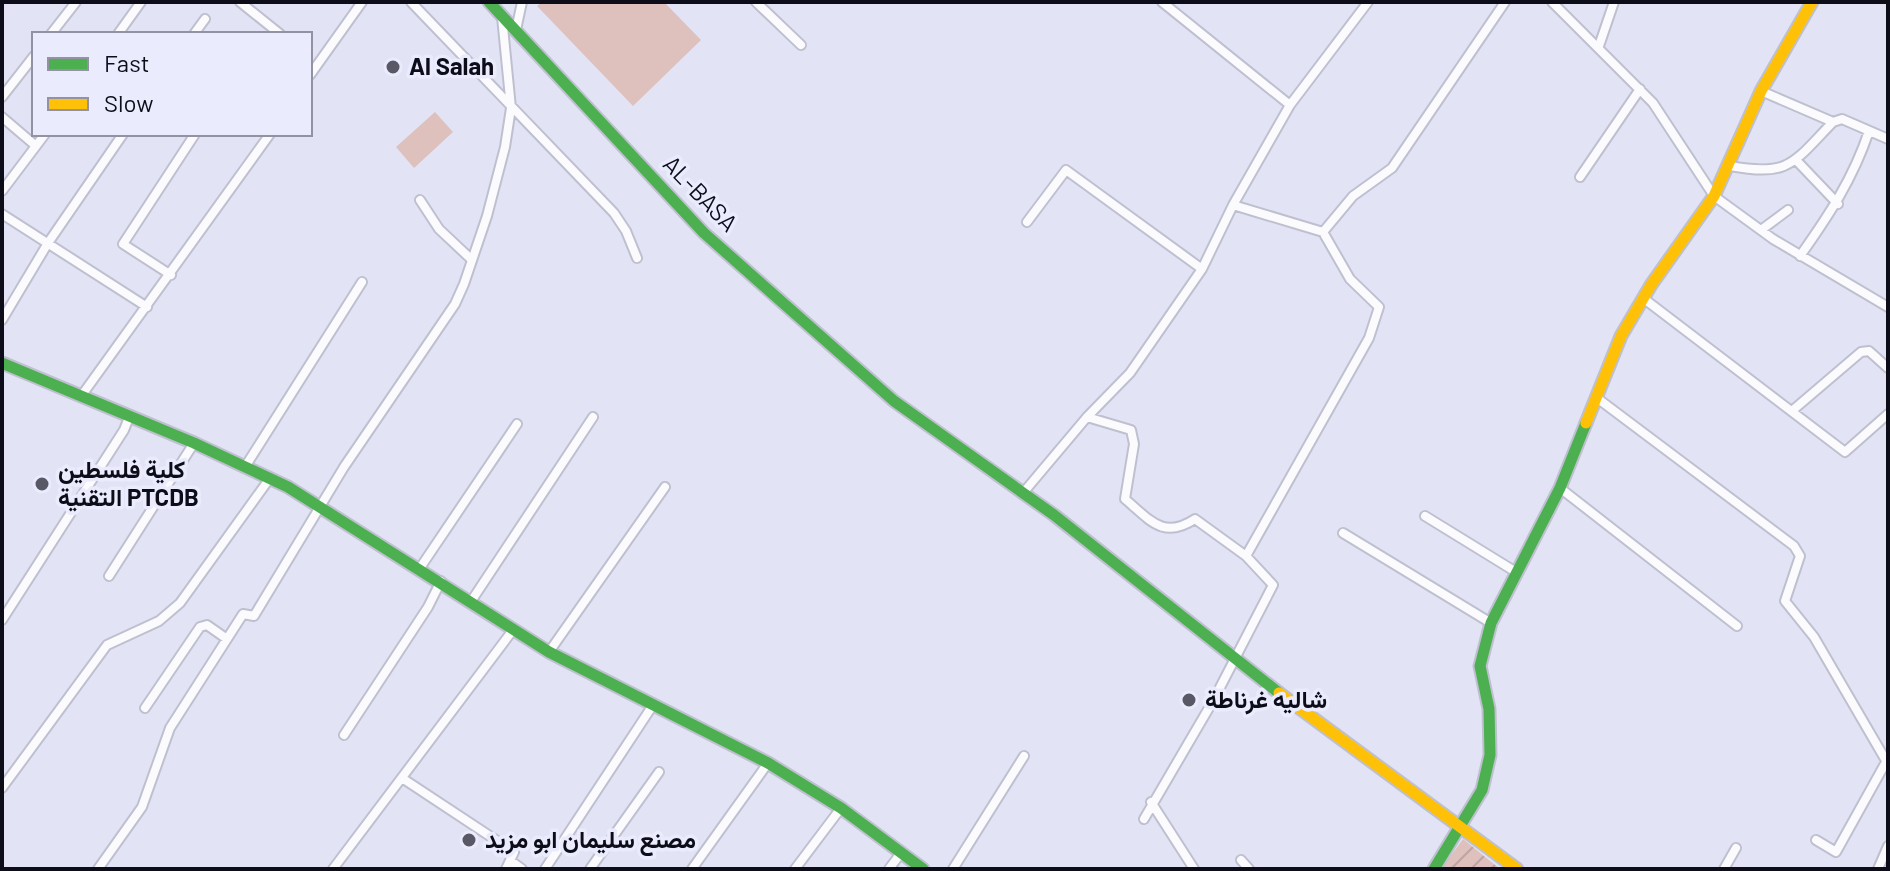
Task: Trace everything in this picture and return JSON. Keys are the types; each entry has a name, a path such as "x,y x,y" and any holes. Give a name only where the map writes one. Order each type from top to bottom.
{"street":[{"path":"53,32 76,2"},
{"path":"121,32 141,2"},
{"path":"240,2 269,31"},
{"path":"314,60 362,2"},
{"path":"411,2 614,213 637,258"},
{"name":"AL-BASA","path":"489,2 704,233 894,401 1023,493 1357,751 1462,825 1517,869"},
{"path":"516,30 522,2"},
{"path":"756,2 801,45"},
{"path":"1162,2 1290,105"},
{"path":"1174,11 1182,2"},
{"path":"1023,493 1087,417 1130,373 1202,269 1233,205 1290,105 1368,2"},
{"path":"1323,232 1353,196 1392,168 1505,2"},
{"path":"1552,2 1653,103 1714,196 1800,256 1888,307"},
{"path":"1599,46 1614,2"},
{"path":"1434,869 1482,790 1490,755 1489,709 1480,666 1491,623 1560,488 1621,336 1643,298 1714,196 1761,91 1812,2"},
{"path":"98,869 142,807 170,728 243,614 254,616 344,467 455,304 472,260 505,147 511,108 502,16"},
{"path":"195,32 205,19"},
{"path":"2,97 32,59"},
{"path":"1580,177 1640,89"},
{"path":"1761,91 1833,122"},
{"path":"2,117 36,146"},
{"path":"1730,166 1765,173 1789,166 1833,122 1842,119 1888,139"},
{"path":"1800,256 1838,204 1857,169 1869,131"},
{"path":"2,191 44,136"},
{"path":"2,320 48,243 122,136"},
{"path":"171,275 123,244 194,136"},
{"path":"82,395 268,137"},
{"path":"1796,160 1838,204"},
{"path":"1027,222 1066,170 1202,269"},
{"path":"420,200 439,229 472,260"},
{"path":"1233,205 1323,232 1350,279 1379,307 1369,338 1246,556"},
{"path":"1761,230 1788,210"},
{"path":"2,214 147,307"},
{"path":"245,467 362,282"},
{"path":"1643,298 1845,452 1888,414"},
{"path":"1793,410 1861,352 1869,351 1888,368"},
{"path":"2,363 130,415 270,478 472,600 549,652 768,763 841,808 923,869"},
{"path":"1597,398 1794,546 1800,556 1785,601 1814,637 1887,763 1836,852 1816,840"},
{"path":"2,620 5,609 124,430 130,415"},
{"path":"472,600 593,417"},
{"path":"1087,417 1131,430 1134,444 1125,499 1160,528 1180,529 1195,519 1246,556 1273,585 1144,819"},
{"path":"420,568 517,424"},
{"path":"109,576 194,443"},
{"path":"2,788 107,645 159,621 180,603 270,478"},
{"path":"549,652 665,487"},
{"path":"1560,488 1737,626"},
{"path":"1425,516 1516,572"},
{"path":"1343,533 1491,623"},
{"path":"344,735 428,607 441,581"},
{"path":"145,708 200,627 207,625 227,639"},
{"path":"333,869 513,630"},
{"path":"545,869 653,705"},
{"path":"953,869 1024,756"},
{"path":"692,869 768,763"},
{"path":"590,869 659,772"},
{"path":"402,778 514,852 509,865 522,869"},
{"path":"1151,802 1194,869"},
{"path":"795,869 841,808"},
{"path":"1878,869 1888,846"},
{"path":"1724,869 1736,848"},
{"path":"889,869 901,853"},
{"path":"1241,860 1249,869"}],"shaded area":[{"path":"542,2 664,2 701,40 633,106 537,6"},
{"path":"435,112 453,132 414,168 396,147"},
{"path":"1463,839 1500,869 1441,869"}],"traffic: fast":[{"path":"489,2 704,233 894,401 1054,515 1279,693"},
{"path":"2,363 194,443 288,487 549,652 768,763 841,808 923,869"},
{"path":"1434,869 1482,790 1490,755 1489,709 1480,666 1491,623 1560,488 1586,423"}],"traffic: slow":[{"path":"1586,423 1621,336 1651,285 1714,196 1761,91 1812,2"},
{"path":"1279,693 1517,869"}],"place":[{"name":"Al Salah","path":"393,67"},
{"name":"كلية فلسطين التقنية PTCDB","path":"42,484"},
{"name":"شاليه غرناطة","path":"1189,700"},
{"name":"مصنع سليمان ابو مزيد","path":"469,840"}]}
